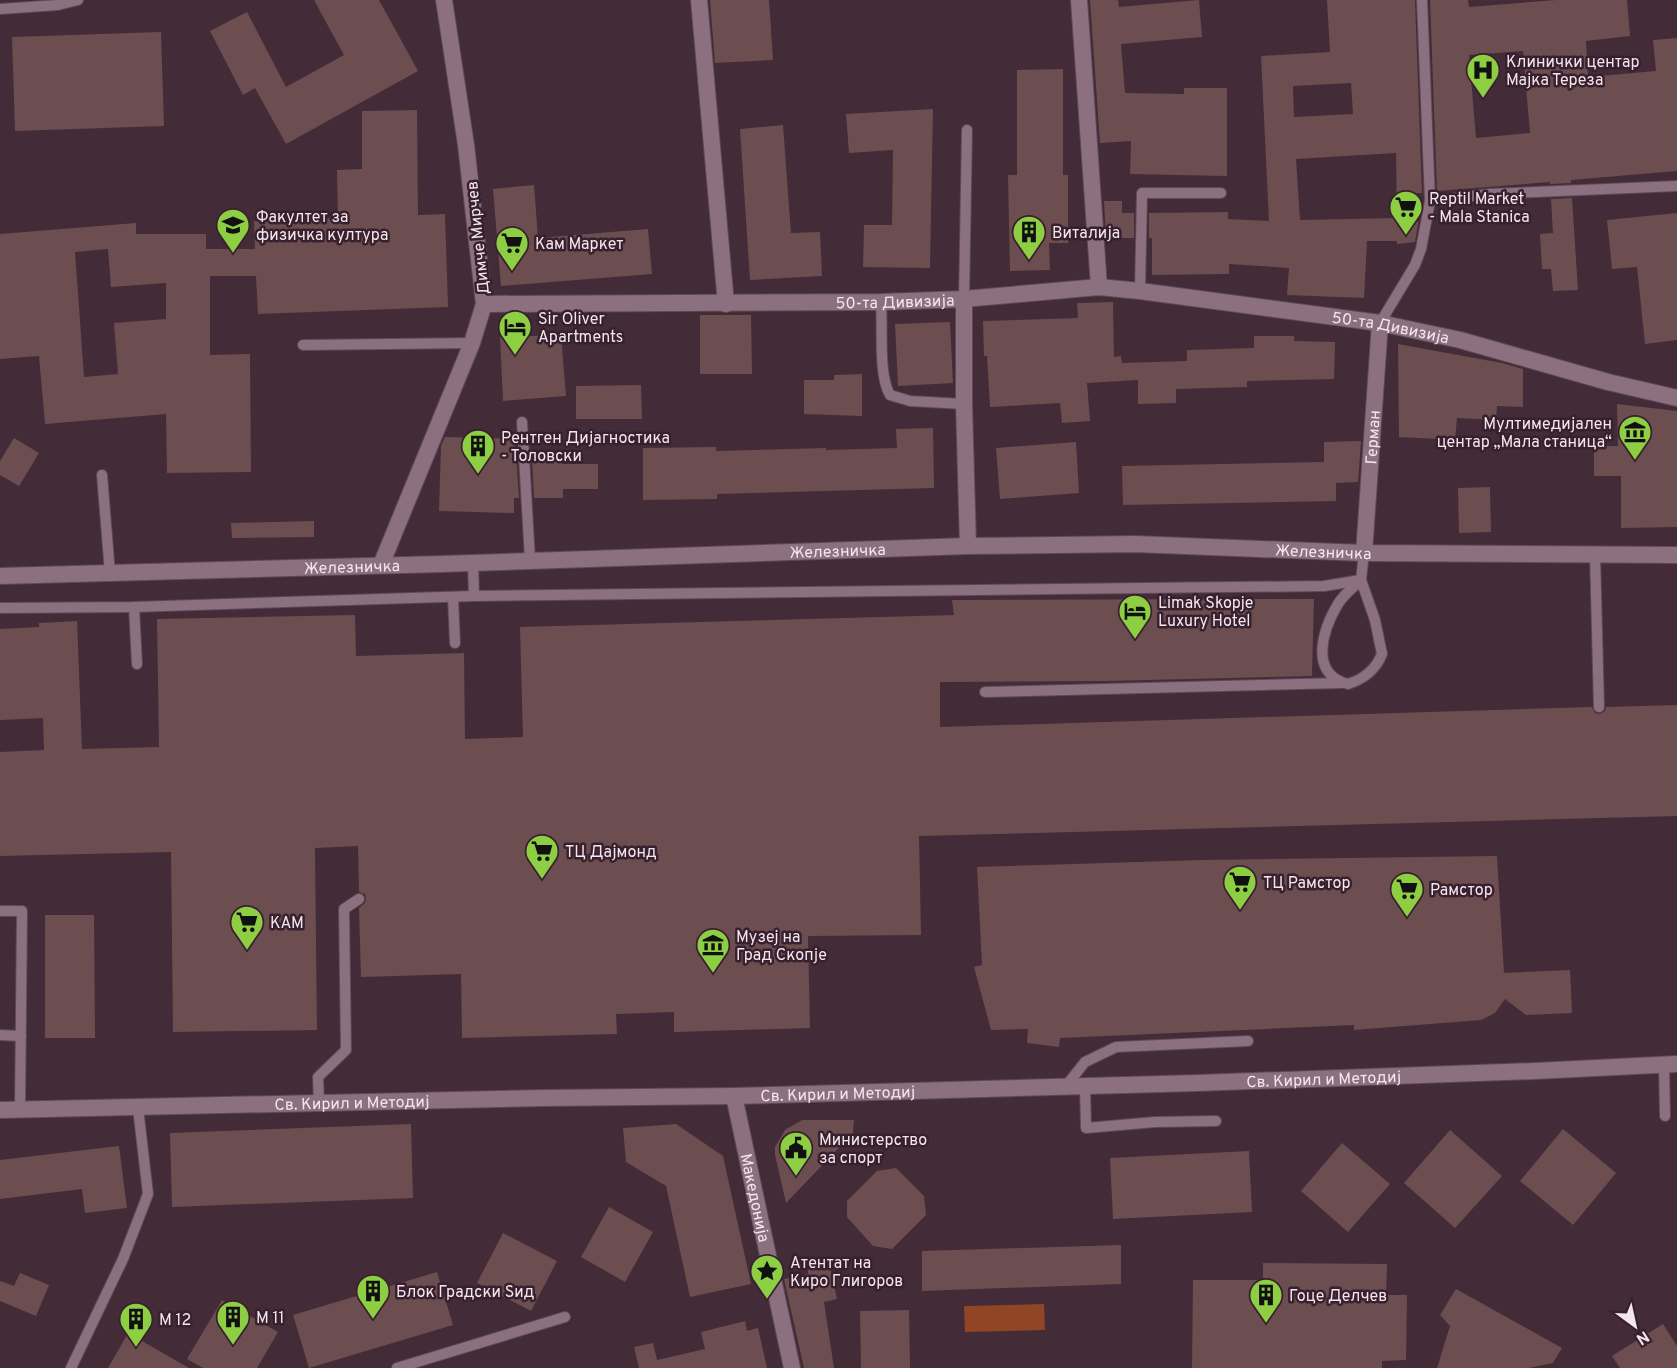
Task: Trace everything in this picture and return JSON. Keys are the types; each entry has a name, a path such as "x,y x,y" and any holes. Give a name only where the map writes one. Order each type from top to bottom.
{"street":[{"name":"Димче Мирчев","path":"381,565 472,343 484,304 466,145 444,0"},
{"path":"699,0 726,304"},
{"path":"1079,0 1099,287"},
{"name":"50-та Дивизија","path":"484,304 881,302 964,299 1099,287 1380,323 1460,340 1608,382 1677,398"},
{"path":"964,299 968,546"},
{"name":"Герман","path":"1364,553 1380,323"},
{"name":"Железничка","path":"0,576 968,546 1135,544 1364,553 1677,555"},
{"name":"Св. Кирил и Методиј","path":"0,1110 734,1096 1500,1073 1670,1064"},
{"name":"Македонија","path":"734,1096 792,1368"}],"lane":[{"path":"0,9 58,5 78,0"},
{"path":"1380,323 1415,265 1422,249 1430,201 1422,0"},
{"path":"964,299 967,130"},
{"path":"1430,201 1490,194 1677,186"},
{"path":"1140,291 1143,194 1221,193"},
{"path":"881,302 883,373 885,387 890,395 910,401 964,404"},
{"path":"303,345 472,343"},
{"path":"522,422 530,560"},
{"path":"102,475 110,573"},
{"path":"985,692 1348,684 1361,679 1375,667 1383,654 1375,620 1361,580 1364,553"},
{"path":"1594,554 1599,707"},
{"path":"473,562 474,596"},
{"path":"0,608 134,607 474,596 1324,586 1361,580"},
{"path":"1344,683 1331,676 1325,667 1322,656 1323,638 1339,602 1361,580"},
{"path":"453,597 454,644"},
{"path":"134,607 137,664"},
{"path":"319,1103 318,1077 346,1050 344,909 359,899"},
{"path":"0,911 22,911 20,1110"},
{"path":"0,1035 21,1036"},
{"path":"1066,1086 1085,1062 1116,1047 1248,1041"},
{"path":"1665,1116 1670,1064"},
{"path":"1085,1086 1086,1128 1155,1122 1216,1121"},
{"path":"71,1368 123,1259 148,1194 138,1108"},
{"path":"397,1368 565,1317"}],"shaded area":[{"path":"1044,1304 1045,1330 965,1332 964,1306"}],"building":[{"path":"314,0 379,0 418,71 286,144 255,88 243,95 210,31 247,12 286,87 344,55"},
{"path":"710,0 769,0 773,60 715,63"},
{"path":"1090,0 1118,0 1119,7 1199,0 1202,37 1121,44 1125,93 1184,94 1184,88 1227,88 1227,176 1130,174 1131,141 1100,143"},
{"path":"1327,0 1415,0 1422,193 1417,193 1418,224 1415,242 1397,244 1397,241 1367,241 1364,298 1287,295 1289,268 1229,264 1229,274 1152,275 1149,213 1228,212 1228,219 1269,221 1261,56 1330,52","holes":["1351,83 1353,114 1294,117 1293,86","1396,153 1397,218 1300,220 1296,159"]},
{"path":"1430,0 1468,0 1469,7 1556,0 1627,0 1630,36 1586,41 1588,77 1656,71 1653,40 1677,38 1677,171 1571,180 1571,183 1550,184 1550,182 1437,191","holes":["1523,51 1530,133 1476,138 1469,55"]},
{"path":"161,32 164,126 15,131 12,37"},
{"path":"1063,69 1063,175 1068,175 1068,243 1049,243 1050,270 1010,271 1008,175 1017,175 1017,70"},
{"path":"933,109 930,268 863,267 864,225 892,225 893,150 849,153 846,114"},
{"path":"417,110 418,215 445,214 448,307 258,314 256,276 210,276 210,355 250,354 251,472 167,473 166,414 45,424 39,356 0,359 0,234 136,223 136,234 206,234 206,249 255,249 254,221 338,218 337,170 362,169 362,111","holes":["108,249 111,287 166,283 166,319 114,323 118,374 84,377 75,252"]},
{"path":"783,125 791,233 820,232 822,276 750,280 740,129"},
{"path":"534,185 538,238 648,229 652,274 501,286 493,189"},
{"path":"1572,198 1578,290 1553,291 1551,269 1542,269 1540,234 1553,233 1551,199"},
{"path":"1104,201 1122,201 1122,213 1134,213 1134,238 1106,238"},
{"path":"1677,213 1677,340 1645,344 1637,267 1612,269 1607,220"},
{"path":"1113,302 1114,357 1121,356 1122,363 1187,361 1187,350 1254,348 1254,336 1294,336 1294,341 1335,342 1334,379 1247,381 1247,387 1176,389 1176,403 1138,404 1138,380 1087,383 1090,421 1062,423 1060,403 990,407 987,356 984,356 983,321 1078,318 1077,303"},
{"path":"700,315 751,315 752,374 700,374"},
{"path":"950,322 953,383 898,386 895,324"},
{"path":"561,335 566,396 503,401 500,337"},
{"path":"1398,344 1523,369 1523,407 1497,406 1496,420 1457,418 1455,440 1399,437"},
{"path":"862,374 862,416 804,414 804,380 834,380 834,375"},
{"path":"641,385 642,419 576,419 576,386"},
{"name":"Мултимедијален центар „Мала станица“","path":"1617,404 1677,411 1677,527 1621,528 1621,476 1594,476 1594,446 1618,446"},
{"path":"933,428 934,488 717,494 717,499 643,500 643,448 716,447 716,451 897,448 896,429"},
{"name":"Рентген Дијагностика - Толовски","path":"445,437 515,439 519,498 514,498 514,513 439,511 441,446"},
{"path":"14,438 39,453 19,486 0,475 0,461"},
{"path":"1361,441 1358,482 1336,483 1336,501 1123,505 1122,466 1324,462 1324,442"},
{"path":"1076,442 1079,493 1000,499 996,448"},
{"path":"562,457 562,464 598,464 598,489 563,489 563,498 534,498 532,458"},
{"path":"1490,487 1491,532 1459,533 1458,488"},
{"path":"314,521 314,537 232,538 231,523"},
{"path":"1314,599 1312,676 940,682 940,727 1592,707 1595,713 1600,714 1605,711 1606,707 1677,705 1677,816 919,836 921,935 808,936 810,1028 674,1032 674,1012 616,1014 617,1034 462,1038 461,974 361,977 359,908 366,899 365,894 359,892 358,846 315,848 317,1030 173,1032 171,852 0,856 0,752 44,750 43,718 0,720 0,629 39,627 39,623 77,621 82,749 159,747 157,619 355,615 356,656 464,653 465,739 523,737 520,627 954,615 952,600"},
{"name":"ТЦ Рамстор","path":"1497,856 1504,973 1570,970 1572,1013 1526,1015 1505,999 1495,1013 1481,1020 1354,1030 1354,1025 1060,1038 1059,1047 1027,1043 1028,1029 991,1030 974,967 982,965 977,867 1201,860"},
{"path":"45,915 94,915 95,1038 45,1038"},
{"name":"Министерство за спорт","path":"802,1120 854,1120 853,1133 786,1203 775,1147 785,1130"},
{"path":"411,1124 413,1198 172,1207 170,1133"},
{"path":"676,1124 723,1156 751,1284 690,1297 666,1186 626,1162 623,1128"},
{"path":"1563,1129 1616,1173 1573,1225 1520,1181"},
{"path":"1450,1130 1502,1176 1455,1228 1404,1183"},
{"path":"1342,1143 1390,1184 1348,1232 1301,1191"},
{"path":"119,1146 127,1208 85,1213 82,1189 0,1199 0,1160"},
{"path":"1249,1151 1252,1212 1113,1219 1110,1158"},
{"path":"896,1168 924,1196 926,1215 892,1249 873,1246 847,1217 847,1201 877,1171"},
{"path":"609,1207 653,1232 625,1282 581,1257"},
{"path":"503,1233 557,1261 531,1311 477,1283"},
{"path":"1121,1245 1121,1284 922,1291 922,1251"},
{"path":"1263,1263 1387,1264 1386,1295 1407,1295 1406,1360 1382,1361 1382,1368 1192,1368 1193,1280 1263,1280"},
{"path":"830,1266 837,1299 824,1302 834,1368 804,1368 784,1279 808,1274 808,1270"},
{"name":"Блок Градски Sид","path":"437,1272 453,1325 309,1368 293,1315"},
{"path":"20,1273 49,1285 36,1316 0,1301 0,1281 14,1286"},
{"path":"1456,1289 1562,1348 1553,1363 1529,1368 1437,1368 1450,1326 1440,1315"},
{"name":"M 11","path":"222,1300 278,1332 257,1368 203,1368 187,1359"},
{"path":"909,1310 910,1368 861,1368 860,1311"},
{"path":"745,1321 747,1331 758,1328 767,1368 639,1368 634,1347 653,1343 657,1360 705,1349 701,1332"},
{"path":"1663,1324 1677,1346 1677,1368 1620,1368 1612,1356"},
{"name":"M 12","path":"128,1333 189,1368 108,1368"}],"place":[{"name":"Клинички центар Мајка Тереза","path":"1483,99"},
{"name":"Reptil Market - Mala Stanica","path":"1406,236"},
{"name":"Факултет за физичка култура","path":"233,254"},
{"name":"Виталија","path":"1029,261"},
{"name":"Кам Маркет","path":"512,272"},
{"name":"Sir Oliver Apartments","path":"515,356"},
{"name":"Мултимедијален центар „Мала станица“","path":"1635,461"},
{"name":"Рентген Дијагностика - Толовски","path":"478,475"},
{"name":"Limak Skopje Luxury Hotel","path":"1135,640"},
{"name":"ТЦ Дајмонд","path":"542,880"},
{"name":"ТЦ Рамстор","path":"1240,911"},
{"name":"Рамстор","path":"1407,918"},
{"name":"KAM","path":"247,951"},
{"name":"Музеј на Град Скопје","path":"713,974"},
{"name":"Министерство за спорт","path":"796,1177"},
{"name":"Атентат на Киро Глигоров","path":"767,1300"},
{"name":"Блок Градски Sид","path":"373,1320"},
{"name":"Гоце Делчев","path":"1266,1324"},
{"name":"M 11","path":"233,1346"},
{"name":"M 12","path":"136,1348"}]}
